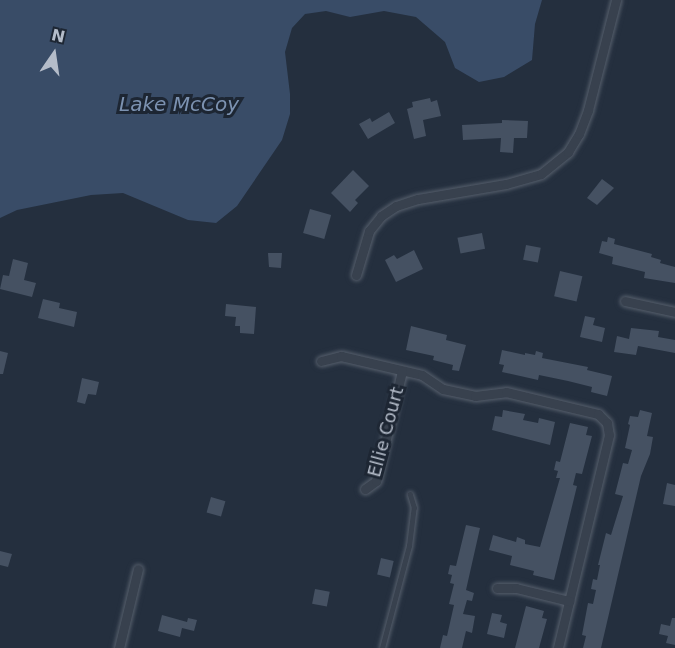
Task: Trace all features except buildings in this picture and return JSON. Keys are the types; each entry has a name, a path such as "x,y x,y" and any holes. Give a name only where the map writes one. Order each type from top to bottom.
{"street":[{"path":"356,275 369,231 381,216 396,206 418,199 506,184 541,174 568,152 579,134 588,110 616,0"},
{"path":"625,301 675,312"},
{"path":"321,361 341,356 422,375 443,389 475,396 506,392 598,414 607,423 609,435 558,648"},
{"name":"Ellie Court","path":"364,489 376,481 402,371"},
{"path":"119,648 138,569"},
{"path":"497,588 516,588 569,601"}],"lane":[{"path":"382,648 409,546 414,508 410,495"}],"water":[{"name":"Lake McCoy","path":"0,0 542,0 535,24 532,60 504,77 479,82 455,68 445,42 416,17 384,11 350,17 326,11 305,14 292,28 285,52 290,114 282,140 237,206 216,223 188,220 123,193 91,195 17,210 0,218"}]}
